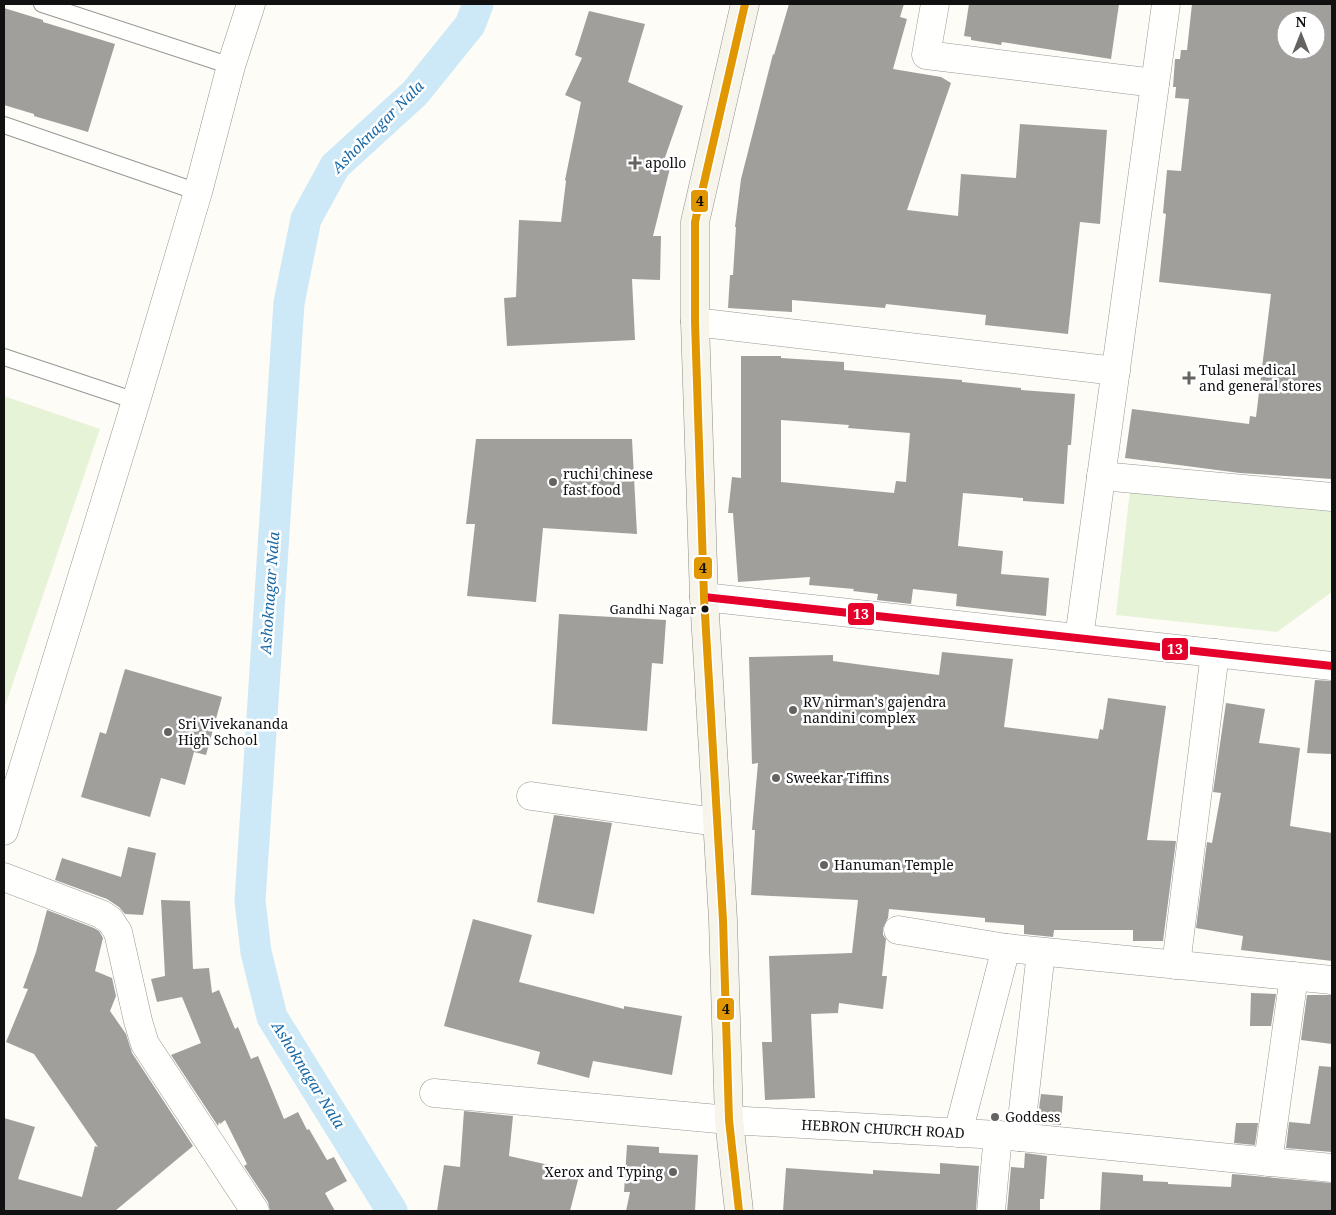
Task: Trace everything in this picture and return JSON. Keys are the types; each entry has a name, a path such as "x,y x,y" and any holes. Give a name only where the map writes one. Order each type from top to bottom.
{"main road":[{"path":"739,1211 729,1120 723,920 704,597 695,322 694,222 745,4"}],"street":[{"path":"4,831 136,401 198,192 231,66 251,4"},
{"path":"935,4 926,55 1155,83"},
{"path":"1079,638 1166,4"},
{"path":"695,322 1116,371"},
{"path":"1101,476 1332,497"},
{"path":"704,597 1332,666"},
{"path":"1176,965 1215,653"},
{"path":"531,796 716,822"},
{"path":"4,877 101,914 110,920 118,932 145,1044 255,1211"},
{"path":"898,930 1006,948 1332,980"},
{"path":"958,1133 1006,948"},
{"path":"991,1211 1009,1136 1041,952"},
{"path":"1268,1162 1294,976"},
{"name":"HEBRON CHURCH ROAD","path":"434,1093 729,1120 1009,1136 1332,1168"}],"lane":[{"path":"42,4 231,66"},
{"path":"4,125 198,192"},
{"path":"4,357 136,401"}],"green space":[{"path":"4,396 100,429 4,709"},
{"path":"1130,490 1332,509 1332,592 1277,632 1116,615"}],"building":[{"path":"789,4 904,4 900,17 907,19 893,69 941,77 951,83 907,210 958,216 961,174 1016,178 1020,124 1107,130 1100,224 1080,222 1068,334 985,325 986,315 886,304 885,308 792,300 792,312 728,308 730,275 733,275 735,227 741,179 773,54"},
{"path":"969,4 1119,4 1111,59 1002,42 1001,45 971,40 971,37 964,36"},
{"path":"1192,4 1332,4 1332,479 1240,473 1125,458 1132,409 1249,424 1250,416 1256,417 1271,294 1159,282 1166,214 1163,213 1167,170 1181,171 1189,99 1175,98 1176,87 1173,87 1175,59 1180,59 1181,50 1187,50"},
{"path":"4,8 115,44 88,132 4,105"},
{"path":"589,11 645,24 628,82 683,106 662,166 670,168 653,236 661,236 660,280 632,279 635,340 507,346 504,298 516,297 519,220 561,222 565,180 581,102 565,95 582,58 575,55"},
{"path":"741,356 781,356 781,358 844,362 844,370 962,380 962,382 1021,388 1021,390 1075,394 1071,445 1068,445 1064,504 1023,501 1023,498 963,493 958,546 1003,551 1001,574 1049,578 1046,616 956,606 957,594 913,589 911,604 877,600 878,594 853,591 854,589 809,585 810,577 738,582 733,513 728,513 732,477 741,478","holes":["781,420 849,425 848,428 910,433 906,482 896,481 894,493 781,482"]},
{"name":"ruchi chinese fast food","path":"476,439 632,439 637,534 543,528 536,602 467,596 475,524 466,524"},
{"path":"559,614 666,620 663,664 652,663 647,731 552,724"},
{"path":"942,652 1013,659 1004,727 1098,739 1100,729 1103,730 1108,698 1166,706 1147,840 1176,841 1163,941 1133,941 1133,930 1054,930 1053,937 1024,934 1024,925 985,922 985,918 889,909 888,918 883,928 883,935 886,939 882,976 887,976 883,1009 839,1003 838,1013 811,1014 815,1098 765,1100 762,1042 772,1042 769,956 852,953 858,900 751,895 755,830 752,830 758,763 752,764 749,657 833,655 833,661 939,675"},
{"path":"125,669 222,697 206,755 194,752 185,785 161,778 150,817 81,797 100,732 106,734"},
{"path":"1315,680 1332,681 1332,754 1307,753"},
{"path":"1226,703 1265,709 1259,743 1300,748 1290,826 1332,833 1332,961 1241,950 1243,936 1196,928 1207,842 1212,843 1221,793 1213,792"},
{"path":"554,815 612,823 594,914 537,902"},
{"path":"128,847 156,853 143,915 125,914 119,907 107,899 55,880 62,858 121,877"},
{"path":"161,900 190,901 193,969 209,968 212,993 219,990 235,1029 238,1027 251,1059 258,1056 284,1119 298,1112 307,1130 309,1129 327,1160 334,1157 347,1181 325,1193 335,1211 270,1211 268,1202 244,1166 247,1164 225,1120 220,1124 219,1122 218,1126 171,1055 201,1043 182,997 157,1002 151,979 165,976"},
{"path":"47,910 99,931 103,938 95,971 112,978 116,996 110,1011 126,1034 132,1053 193,1146 115,1211 4,1211 4,1118 35,1127 18,1179 82,1197 95,1146 98,1147 34,1054 6,1042 28,989 23,988 36,952"},
{"path":"473,919 532,935 519,982 624,1009 624,1006 682,1016 672,1075 593,1061 589,1078 537,1064 540,1052 444,1026"},
{"path":"1251,993 1276,994 1271,1026 1250,1026"},
{"path":"1307,995 1332,995 1332,1044 1301,1040"},
{"path":"1319,1066 1332,1067 1332,1152 1286,1148 1289,1122 1310,1124"},
{"path":"1041,1094 1063,1096 1061,1125 1037,1123"},
{"path":"464,1111 513,1116 509,1156 580,1172 570,1211 437,1211 444,1165 460,1167"},
{"path":"1236,1123 1258,1123 1255,1145 1234,1143"},
{"path":"627,1145 659,1147 659,1153 698,1155 695,1211 626,1211 630,1192 624,1192"},
{"path":"1025,1153 1047,1156 1044,1199 1040,1199 1040,1211 1007,1211 1011,1167 1024,1168"},
{"path":"940,1163 979,1166 976,1211 783,1211 786,1168 873,1174 873,1170 940,1174"},
{"path":"1102,1172 1143,1175 1143,1181 1168,1182 1168,1184 1231,1187 1232,1174 1332,1183 1332,1211 1100,1211"}],"waterway":[{"name":"Ashoknagar Nala","path":"392,1211 272,1017 256,952 250,901 289,303 306,219 335,166 415,93 470,25 478,4"}],"transit line":[{"name":"4","path":"739,1211 729,1120 723,920 704,597 695,322 695,222 745,4"},
{"name":"13","path":"704,597 1332,666"}],"place":[{"name":"apollo","path":"635,163"},
{"name":"Tulasi medical and general stores","path":"1189,378"},
{"name":"ruchi chinese fast food","path":"553,482"},
{"name":"Gandhi Nagar","path":"705,609"},
{"name":"RV nirman's gajendra nandini complex","path":"793,710"},
{"name":"Sri Vivekananda High School","path":"168,732"},
{"name":"Sweekar Tiffins","path":"776,778"},
{"name":"Hanuman Temple","path":"824,865"},
{"name":"Goddess","path":"995,1117"},
{"name":"Xerox and Typing","path":"673,1172"}]}
